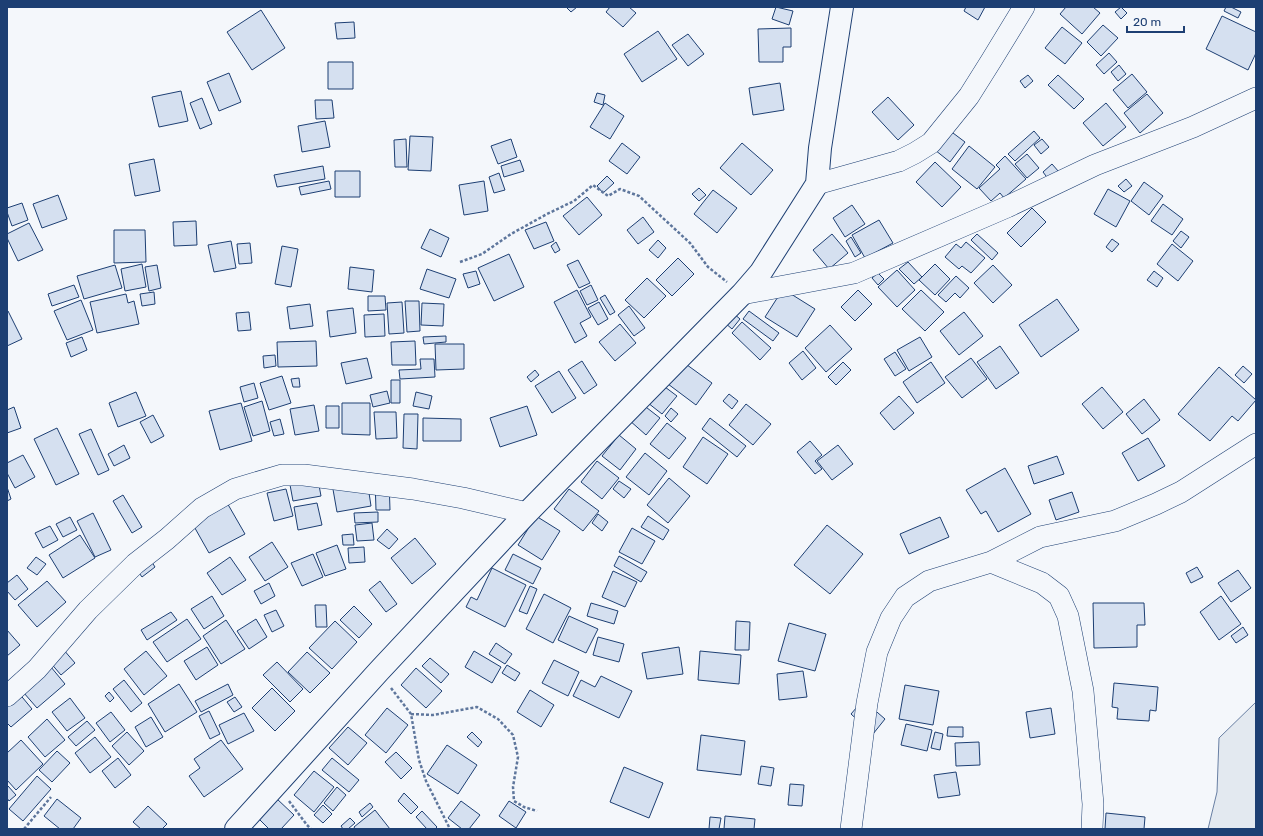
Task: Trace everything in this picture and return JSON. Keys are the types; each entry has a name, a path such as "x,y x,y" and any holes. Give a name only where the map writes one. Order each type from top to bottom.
{"main road":[{"path":"236,829 379,671 527,513 742,294 761,272 817,184 820,148 842,7"}],"street":[{"path":"817,184 899,160 932,143 969,96 1024,7"},
{"path":"742,294 854,273 1007,207 1089,168 1193,127 1256,98"},
{"path":"851,829 866,703 877,652 891,618 905,597 930,581 991,562 1040,537 1115,521 1156,504 1182,492 1256,444"},
{"path":"7,696 37,669 88,610 135,564 167,539 202,508 236,489 282,475 304,475 413,489 463,498 527,513"},
{"path":"991,562 1042,583 1059,596 1068,616 1083,690 1093,804 1092,829"}],"path":[{"path":"460,262 482,254 511,234 574,201 593,185 608,196 620,189 639,196 690,242 708,267 742,294"},
{"path":"379,671 411,714 419,760 426,781 450,829"},
{"path":"411,714 433,714 477,707 498,718 513,735 518,757 513,787 514,800 524,807 537,811"},
{"path":"275,786 312,829"},
{"path":"24,829 51,797"}],"shaded area":[{"path":"1256,702 1256,829 1208,829 1217,792 1219,738"}],"building":[{"path":"566,7 577,7 571,12"},
{"path":"610,7 629,7 636,13 623,27 606,12"},
{"path":"776,7 793,11 789,25 772,19"},
{"path":"966,7 985,7 978,20 964,11"},
{"path":"1066,7 1093,7 1100,13 1082,34 1060,14"},
{"path":"1121,7 1127,13 1121,19 1115,12"},
{"path":"1226,7 1231,7 1241,12 1238,18 1224,11"},
{"path":"261,10 285,48 252,70 227,32"},
{"path":"1222,16 1256,32 1256,53 1248,70 1206,49"},
{"path":"354,22 355,38 337,39 335,23"},
{"path":"1103,25 1118,38 1101,56 1087,42"},
{"path":"1062,27 1082,43 1065,64 1045,48"},
{"path":"791,28 791,47 783,47 783,62 759,62 758,29"},
{"path":"658,31 677,59 642,82 624,54"},
{"path":"688,34 704,54 688,66 672,45"},
{"path":"1109,53 1117,62 1104,74 1096,65"},
{"path":"328,62 353,62 353,89 328,89"},
{"path":"1119,65 1126,74 1118,81 1111,72"},
{"path":"229,73 241,102 219,111 207,82"},
{"path":"1132,74 1147,92 1128,108 1113,90"},
{"path":"1028,75 1033,81 1025,88 1020,81"},
{"path":"1058,75 1084,99 1074,109 1048,85"},
{"path":"780,83 784,110 753,115 749,88"},
{"path":"181,91 188,121 159,127 152,97"},
{"path":"597,93 605,95 603,105 594,102"},
{"path":"1147,94 1163,113 1140,133 1124,113"},
{"path":"888,97 914,125 898,140 872,112"},
{"path":"202,98 212,124 200,129 190,103"},
{"path":"315,100 332,100 334,118 316,119"},
{"path":"605,103 624,116 610,139 590,127"},
{"path":"1106,103 1126,127 1103,146 1083,123"},
{"path":"325,121 330,147 302,152 298,126"},
{"path":"945,127 965,142 950,162 930,146"},
{"path":"1034,131 1040,138 1015,161 1008,154"},
{"path":"410,136 433,137 431,171 408,170"},
{"path":"406,139 407,167 395,167 394,140"},
{"path":"511,139 517,157 498,164 491,146"},
{"path":"1042,139 1049,147 1041,154 1034,145"},
{"path":"622,143 640,157 627,174 609,161"},
{"path":"742,143 773,170 751,195 720,168"},
{"path":"969,146 995,167 977,189 952,169"},
{"path":"1027,154 1039,168 1027,178 1015,164"},
{"path":"1005,156 1026,179 1004,198 1000,193 991,201 979,188 1000,169 996,165"},
{"path":"154,159 160,191 135,196 129,164"},
{"path":"520,160 524,171 504,177 501,166"},
{"path":"935,162 961,187 942,207 916,182"},
{"path":"1052,164 1059,172 1049,180 1043,172"},
{"path":"323,166 325,179 277,187 274,175"},
{"path":"335,171 360,171 360,197 335,197"},
{"path":"499,173 505,190 494,193 489,177"},
{"path":"607,176 614,183 603,193 597,186"},
{"path":"1126,179 1132,186 1124,192 1118,186"},
{"path":"329,181 331,189 301,195 299,187"},
{"path":"484,181 488,211 464,215 459,185"},
{"path":"1144,182 1163,196 1149,215 1131,201"},
{"path":"699,188 706,195 699,201 692,194"},
{"path":"1108,189 1130,201 1116,227 1094,214"},
{"path":"713,190 737,208 717,233 694,214"},
{"path":"58,195 67,219 42,228 33,204"},
{"path":"587,197 602,215 579,235 563,216"},
{"path":"22,203 28,220 12,226 7,208"},
{"path":"1163,204 1183,219 1172,235 1151,221"},
{"path":"852,205 865,224 845,237 833,218"},
{"path":"1032,208 1046,222 1021,247 1007,233"},
{"path":"643,217 654,232 638,244 627,230"},
{"path":"879,220 893,243 865,258 852,235"},
{"path":"196,221 197,245 174,246 173,222"},
{"path":"546,222 554,241 534,249 525,230"},
{"path":"29,223 43,250 18,261 7,238 7,234"},
{"path":"430,229 449,238 441,257 421,248"},
{"path":"114,230 145,230 146,262 114,263"},
{"path":"1181,231 1189,237 1181,248 1173,241"},
{"path":"832,234 848,253 829,269 813,250"},
{"path":"977,234 998,253 992,260 971,240"},
{"path":"851,237 861,253 855,257 846,241"},
{"path":"1112,239 1119,244 1112,252 1106,247"},
{"path":"658,240 666,248 658,258 649,250"},
{"path":"231,241 236,268 214,272 208,245"},
{"path":"556,242 560,250 555,253 551,246"},
{"path":"966,242 985,258 971,273 962,266 959,269 945,257 956,244 961,248"},
{"path":"250,243 252,263 239,264 237,244"},
{"path":"1172,244 1193,261 1178,281 1157,264"},
{"path":"282,246 298,249 291,287 275,284"},
{"path":"509,254 524,287 494,301 478,268"},
{"path":"678,258 694,274 672,296 656,280"},
{"path":"578,260 590,283 579,288 567,265"},
{"path":"908,262 922,277 914,284 899,269"},
{"path":"142,264 146,287 125,291 121,269"},
{"path":"935,264 950,279 935,295 919,280"},
{"path":"115,265 122,288 84,299 77,276"},
{"path":"157,265 161,288 149,291 145,267"},
{"path":"993,265 1012,285 993,303 974,283"},
{"path":"350,267 374,270 372,292 348,289"},
{"path":"427,269 456,279 449,298 420,289"},
{"path":"897,270 915,290 897,307 878,287"},
{"path":"476,271 480,284 468,288 463,274"},
{"path":"1154,271 1163,278 1157,287 1147,280"},
{"path":"878,273 884,279 878,285 872,278"},
{"path":"956,276 969,288 960,298 955,293 946,302 938,295"},
{"path":"647,278 666,296 644,318 625,300"},
{"path":"74,285 79,297 52,306 48,294"},
{"path":"591,285 598,300 587,305 580,291"},
{"path":"783,289 815,309 797,337 765,317"},
{"path":"577,290 591,317 580,323 587,336 575,343 554,302"},
{"path":"858,290 872,304 855,321 841,307"},
{"path":"921,290 944,312 925,331 902,309"},
{"path":"154,292 155,304 142,306 140,294"},
{"path":"126,294 128,303 134,301 139,324 97,333 90,302"},
{"path":"605,295 615,312 610,315 600,298"},
{"path":"368,296 385,296 386,310 368,311"},
{"path":"1057,299 1079,330 1041,357 1019,325"},
{"path":"81,300 93,330 67,340 54,311"},
{"path":"405,301 419,301 420,331 407,332"},
{"path":"402,302 404,333 389,334 387,303"},
{"path":"599,302 608,319 598,325 588,308"},
{"path":"422,303 444,304 443,326 421,325"},
{"path":"310,304 313,326 290,329 287,307"},
{"path":"629,306 645,328 634,336 618,315"},
{"path":"353,308 356,333 330,337 327,311"},
{"path":"7,311 22,339 7,346"},
{"path":"749,311 779,333 773,341 743,319"},
{"path":"249,312 251,330 238,331 236,313"},
{"path":"964,312 983,336 959,355 940,331"},
{"path":"733,313 740,319 732,329 724,322"},
{"path":"384,314 385,336 365,337 364,315"},
{"path":"742,322 771,348 760,360 732,333"},
{"path":"620,324 636,343 615,361 599,342"},
{"path":"830,325 852,349 826,372 805,348"},
{"path":"446,336 446,342 424,344 423,337"},
{"path":"82,337 87,350 71,357 66,343"},
{"path":"920,337 932,357 909,371 897,350"},
{"path":"316,341 317,366 278,367 277,342"},
{"path":"415,341 416,365 392,365 391,342"},
{"path":"435,344 464,344 464,369 436,370"},
{"path":"1000,346 1019,373 996,389 977,362"},
{"path":"803,351 816,368 802,380 789,363"},
{"path":"895,352 906,369 895,376 884,359"},
{"path":"275,355 276,366 264,368 263,356"},
{"path":"367,358 372,378 346,384 341,363"},
{"path":"971,358 987,379 962,398 945,377"},
{"path":"420,359 434,359 435,377 400,379 399,370 421,369"},
{"path":"582,361 597,385 584,394 568,370"},
{"path":"683,362 712,383 696,405 668,384"},
{"path":"843,362 851,370 836,385 828,377"},
{"path":"931,362 945,383 917,403 903,382"},
{"path":"1243,366 1252,374 1244,383 1235,375"},
{"path":"1219,367 1256,400 1238,421 1232,416 1210,441 1178,414"},
{"path":"535,370 539,375 531,382 527,377"},
{"path":"559,371 576,398 552,413 535,386"},
{"path":"282,376 291,403 269,410 260,383"},
{"path":"299,378 300,387 293,387 291,379"},
{"path":"391,380 400,380 400,403 391,403"},
{"path":"657,381 677,396 662,414 643,399"},
{"path":"254,383 258,398 244,402 240,387"},
{"path":"1102,387 1123,412 1103,429 1082,404"},
{"path":"387,391 390,403 373,407 370,395"},
{"path":"136,392 146,416 118,427 109,403"},
{"path":"416,392 432,396 429,409 413,406"},
{"path":"729,394 738,401 732,409 723,401"},
{"path":"899,396 914,413 894,430 880,413"},
{"path":"1144,399 1160,420 1142,434 1126,414"},
{"path":"262,401 270,431 253,436 244,407"},
{"path":"241,403 252,441 220,450 209,411"},
{"path":"342,403 370,403 370,435 342,434"},
{"path":"642,404 660,418 646,435 629,420"},
{"path":"746,404 771,424 753,445 729,425"},
{"path":"314,405 319,431 295,435 290,409"},
{"path":"326,406 339,406 339,428 326,428"},
{"path":"527,406 537,435 500,447 490,418"},
{"path":"14,407 21,428 7,433 7,410"},
{"path":"671,408 678,414 671,422 665,416"},
{"path":"374,412 396,412 397,438 376,439"},
{"path":"404,414 418,414 417,449 403,448"},
{"path":"153,415 164,436 151,443 140,422"},
{"path":"423,418 461,419 461,441 423,441"},
{"path":"710,418 746,446 737,457 702,429"},
{"path":"280,419 284,434 274,436 270,422"},
{"path":"667,423 686,438 669,459 650,444"},
{"path":"57,428 79,474 56,485 34,439"},
{"path":"91,429 109,470 98,475 79,434"},
{"path":"619,435 636,449 620,470 602,456"},
{"path":"703,437 728,454 707,484 683,467"},
{"path":"1148,438 1165,466 1138,481 1122,453"},
{"path":"810,441 822,455 815,461 822,469 815,474 797,452"},
{"path":"124,445 130,458 114,466 108,454"},
{"path":"838,445 853,464 832,480 817,461"},
{"path":"645,453 667,471 649,495 626,477"},
{"path":"23,455 35,477 15,488 7,473 7,463"},
{"path":"1057,456 1064,474 1034,484 1028,466"},
{"path":"597,461 619,478 602,499 581,482"},
{"path":"1005,468 1031,514 998,532 986,511 981,514 966,490"},
{"path":"316,469 321,496 293,501 288,474"},
{"path":"366,473 371,506 337,512 331,478"},
{"path":"669,478 690,496 668,523 647,505"},
{"path":"375,480 389,480 390,510 376,510"},
{"path":"619,481 631,489 624,498 613,489"},
{"path":"7,487 11,499 7,501"},
{"path":"286,489 293,516 274,521 267,493"},
{"path":"569,489 599,511 583,531 554,509"},
{"path":"1072,492 1079,512 1056,520 1049,500"},
{"path":"222,494 245,534 209,553 187,514"},
{"path":"123,495 142,527 132,533 113,501"},
{"path":"317,503 322,525 298,530 294,507"},
{"path":"378,512 378,522 355,523 354,513"},
{"path":"93,513 111,550 95,557 77,521"},
{"path":"598,514 608,522 602,531 592,523"},
{"path":"536,516 560,531 542,560 518,545"},
{"path":"648,516 669,530 663,540 641,527"},
{"path":"70,517 77,530 63,537 56,524"},
{"path":"940,517 949,537 909,554 900,534"},
{"path":"372,523 374,540 357,541 355,525"},
{"path":"827,525 863,554 830,594 794,565"},
{"path":"50,526 58,540 43,548 35,533"},
{"path":"632,528 655,541 642,564 619,552"},
{"path":"387,529 398,539 389,549 377,540"},
{"path":"353,534 354,545 343,545 342,535"},
{"path":"80,535 95,558 63,578 49,555"},
{"path":"415,538 436,564 412,584 391,558"},
{"path":"272,542 288,567 265,581 249,557"},
{"path":"337,545 346,569 325,576 316,553"},
{"path":"364,547 365,562 349,563 348,548"},
{"path":"146,553 155,567 142,577 132,563"},
{"path":"313,554 323,577 302,586 291,563"},
{"path":"513,554 541,568 533,584 505,570"},
{"path":"619,556 647,572 641,582 614,566"},
{"path":"36,557 46,564 37,575 27,568"},
{"path":"230,557 246,580 222,595 207,573"},
{"path":"1197,567 1203,577 1191,583 1186,573"},
{"path":"492,568 526,585 505,627 466,607 471,597 477,600"},
{"path":"1238,570 1251,588 1231,602 1218,583"},
{"path":"613,571 637,582 625,607 602,597"},
{"path":"17,575 28,589 15,600 7,591 7,583"},
{"path":"47,581 66,602 37,627 18,605"},
{"path":"380,581 397,604 386,612 369,590"},
{"path":"269,583 275,596 261,604 254,591"},
{"path":"530,586 537,589 527,614 519,611"},
{"path":"544,594 571,608 553,643 526,629"},
{"path":"212,596 224,616 204,629 191,609"},
{"path":"1221,596 1241,624 1219,640 1200,612"},
{"path":"591,603 618,611 614,624 587,616"},
{"path":"1093,603 1144,603 1145,625 1137,625 1137,647 1094,648"},
{"path":"315,605 326,605 327,627 316,627"},
{"path":"354,606 372,624 359,638 340,620"},
{"path":"276,610 284,626 272,632 264,615"},
{"path":"171,612 177,620 147,640 141,630"},
{"path":"569,616 598,629 586,653 558,640"},
{"path":"187,619 201,639 167,662 153,642"},
{"path":"256,619 267,637 249,649 237,631"},
{"path":"226,620 245,649 221,664 203,636"},
{"path":"335,621 357,642 332,669 309,648"},
{"path":"736,621 750,622 749,650 735,650"},
{"path":"789,623 826,634 815,671 778,661"},
{"path":"1243,627 1248,635 1236,643 1231,636"},
{"path":"7,630 20,645 7,656"},
{"path":"598,637 624,644 619,662 593,655"},
{"path":"496,643 512,654 505,664 489,654"},
{"path":"207,647 218,665 196,680 184,661"},
{"path":"679,647 683,674 647,679 642,653"},
{"path":"63,649 75,663 61,675 49,661"},
{"path":"146,651 167,676 144,695 124,669"},
{"path":"474,651 501,667 492,683 465,667"},
{"path":"700,651 741,655 739,684 698,680"},
{"path":"307,652 330,673 310,693 288,672"},
{"path":"430,658 449,674 441,683 422,666"},
{"path":"554,660 579,672 568,696 542,683"},
{"path":"46,661 65,684 37,708 17,685"},
{"path":"277,662 303,689 290,702 263,675"},
{"path":"507,665 520,673 515,681 502,673"},
{"path":"416,668 442,691 426,708 401,685"},
{"path":"803,671 807,697 779,700 777,674"},
{"path":"601,676 632,691 619,718 573,696 581,680 595,687"},
{"path":"124,680 142,703 131,712 113,689"},
{"path":"1114,683 1158,687 1156,711 1150,710 1149,721 1117,719 1118,708 1112,707"},
{"path":"179,684 197,712 165,732 148,704"},
{"path":"228,684 233,695 201,712 195,701"},
{"path":"905,685 939,691 933,725 899,719"},
{"path":"13,686 32,709 11,727 7,723 7,691"},
{"path":"272,688 295,711 275,731 252,708"},
{"path":"530,690 554,705 541,727 517,712"},
{"path":"109,692 114,698 110,702 105,696"},
{"path":"235,697 242,707 234,712 227,702"},
{"path":"70,698 85,718 67,731 52,712"},
{"path":"863,700 885,719 873,734 851,714"},
{"path":"387,708 408,725 386,753 365,735"},
{"path":"1051,708 1055,734 1030,738 1026,712"},
{"path":"209,711 220,734 210,739 199,716"},
{"path":"111,712 125,730 110,742 96,723"},
{"path":"244,713 254,731 228,744 219,725"},
{"path":"151,717 163,737 146,747 135,727"},
{"path":"47,719 65,740 45,757 28,737"},
{"path":"87,721 95,730 76,746 68,737"},
{"path":"906,724 932,730 927,751 901,745"},
{"path":"348,727 367,743 348,765 329,748"},
{"path":"948,727 963,727 963,737 947,736"},
{"path":"127,732 144,751 129,765 112,746"},
{"path":"472,732 482,742 478,747 467,737"},
{"path":"935,732 943,734 940,750 931,748"},
{"path":"701,735 745,741 741,775 697,770"},
{"path":"95,737 111,757 90,773 75,753"},
{"path":"21,740 43,764 16,790 7,780 7,753"},
{"path":"221,740 243,769 204,797 189,776 200,768 194,759"},
{"path":"979,742 980,765 956,766 955,743"},
{"path":"447,745 477,765 458,794 427,774"},
{"path":"57,751 70,763 52,782 39,770"},
{"path":"396,752 412,768 401,779 385,762"},
{"path":"118,758 131,775 115,788 102,771"},
{"path":"332,758 359,780 349,792 322,770"},
{"path":"761,766 774,768 771,786 758,784"},
{"path":"624,767 663,783 649,818 610,802"},
{"path":"314,771 334,787 314,812 294,795"},
{"path":"956,772 960,795 938,798 934,775"},
{"path":"37,776 51,789 23,821 9,809"},
{"path":"790,784 804,785 802,806 788,805"},
{"path":"8,786 16,795 9,801 7,798"},
{"path":"337,787 346,795 333,811 324,803"},
{"path":"404,793 418,807 411,814 398,801"},
{"path":"276,798 294,815 281,829 269,829 257,817"},
{"path":"57,799 81,818 73,829 60,829 44,816"},
{"path":"461,801 480,815 469,829 462,829 448,818"},
{"path":"509,801 526,812 516,828 499,816"},
{"path":"370,803 373,807 362,817 359,812"},
{"path":"323,805 332,814 323,823 314,815"},
{"path":"148,806 167,824 162,829 141,829 133,822"},
{"path":"375,810 390,829 355,829 354,827"},
{"path":"422,811 437,827 435,829 427,829 416,817"},
{"path":"1106,813 1145,817 1144,829 1105,829"},
{"path":"725,816 755,819 754,829 724,829"},
{"path":"710,817 721,818 719,829 709,829"},
{"path":"350,818 355,823 348,829 343,829 341,826"}]}
